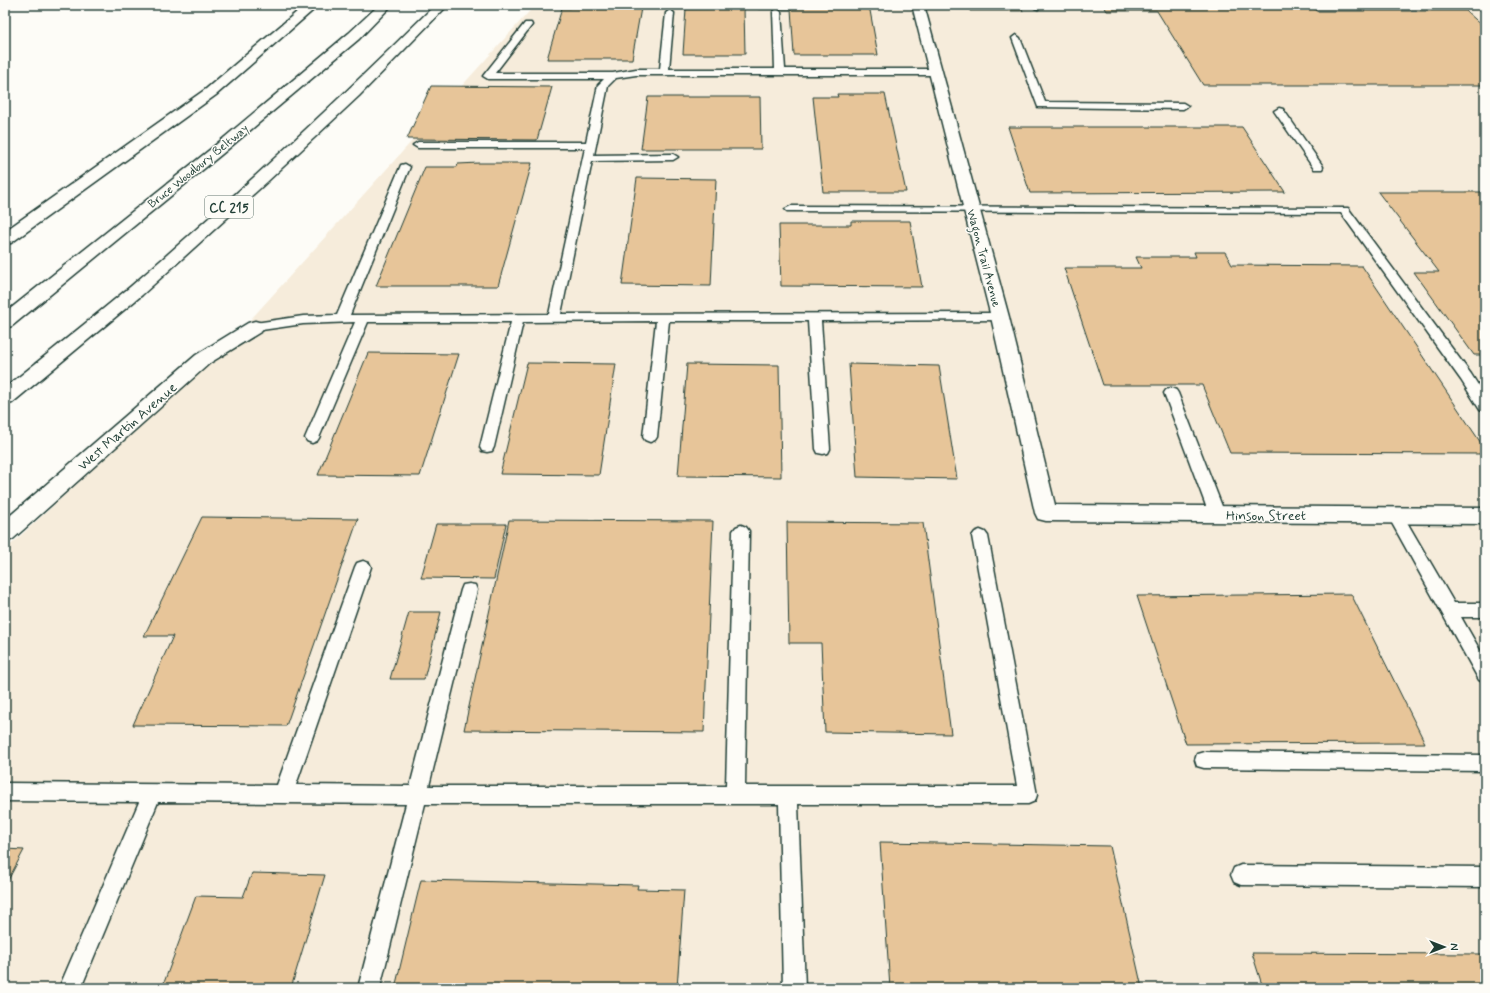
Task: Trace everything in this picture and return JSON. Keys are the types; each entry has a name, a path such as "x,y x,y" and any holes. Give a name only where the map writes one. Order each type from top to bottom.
{"main road":[{"path":"5,240 211,92 313,5"},
{"name":"Bruce Woodbury Beltway","path":"5,322 218,151 354,36 386,5"},
{"name":"CC 215","path":"5,398 136,291 354,93 442,5"},
{"name":"Wagon Trail Avenue","path":"918,5 1000,317 1046,513"},
{"name":"West Martin Avenue","path":"5,533 203,359 255,327"},
{"name":"Hinson Street","path":"1046,513 1485,516"}],"lane":[{"path":"777,12 780,72"},
{"path":"664,72 670,13"},
{"path":"528,25 488,76 613,76 636,72 935,72"},
{"path":"1016,38 1041,106 1183,106"},
{"path":"554,318 602,85 613,76"},
{"path":"1279,111 1318,167"},
{"path":"418,145 590,144"},
{"path":"587,158 673,158"},
{"path":"342,319 405,167"},
{"path":"790,209 1344,210 1466,377 1485,407"},
{"path":"814,317 823,449"},
{"path":"255,327 303,320 363,318 1000,317"},
{"path":"312,438 363,318"},
{"path":"487,447 518,318"},
{"path":"650,437 663,318"},
{"path":"1171,393 1216,514"},
{"path":"1396,516 1485,675"},
{"path":"735,796 741,531"},
{"path":"5,792 283,795 1028,795 980,536"},
{"path":"283,795 363,567"},
{"path":"369,988 468,590"},
{"path":"1449,610 1485,610"},
{"path":"1204,760 1485,763"},
{"path":"70,988 152,794"},
{"path":"788,795 794,988"},
{"path":"1241,874 1485,877"}],"shaded area":[{"path":"535,5 1485,5 1485,988 5,988 5,550 224,349"}],"building":[{"path":"572,5 653,5 652,8 641,8 632,59 547,59 562,8 571,8"},
{"path":"758,5 869,5 878,55 794,55 791,9 758,9"},
{"path":"968,5 1020,5 1023,11 970,11"},
{"path":"1103,5 1311,5 1316,11 1466,11 1485,28 1485,85 1203,85 1157,11 1107,11"},
{"path":"744,8 745,54 683,54 686,9"},
{"path":"431,86 552,87 537,140 407,139"},
{"path":"837,94 885,94 906,192 823,192 813,97 838,97"},
{"path":"648,97 760,97 761,149 641,149"},
{"path":"1008,127 1242,127 1285,192 1030,193"},
{"path":"532,163 498,286 376,286 425,167 457,167 458,164"},
{"path":"637,178 716,179 711,286 622,285"},
{"path":"1378,192 1485,192 1485,355 1474,355 1414,272 1439,272"},
{"path":"851,221 910,221 922,287 781,286 779,225 851,225"},
{"path":"1194,252 1225,252 1232,265 1362,266 1485,449 1485,454 1230,453 1202,385 1103,385 1064,268 1141,268 1136,257 1196,257"},
{"path":"368,353 459,354 420,476 318,475"},
{"path":"527,363 616,364 599,475 500,474"},
{"path":"687,364 779,365 781,477 678,476"},
{"path":"849,364 939,366 957,479 857,477"},
{"path":"202,517 358,519 286,726 133,725 173,636 144,636"},
{"path":"509,520 713,521 704,732 464,730"},
{"path":"787,522 923,523 951,734 825,732 821,643 789,643"},
{"path":"436,524 506,524 494,579 421,578"},
{"path":"1351,594 1425,743 1186,744 1137,596"},
{"path":"409,612 441,612 424,679 390,679"},
{"path":"880,842 1110,846 1142,988 890,988"},
{"path":"5,849 24,850 5,886"},
{"path":"252,873 325,875 291,988 162,988 196,896 243,897"},
{"path":"421,880 638,885 637,889 684,890 677,988 395,988"},
{"path":"1252,953 1485,954 1485,988 1263,988"}]}
